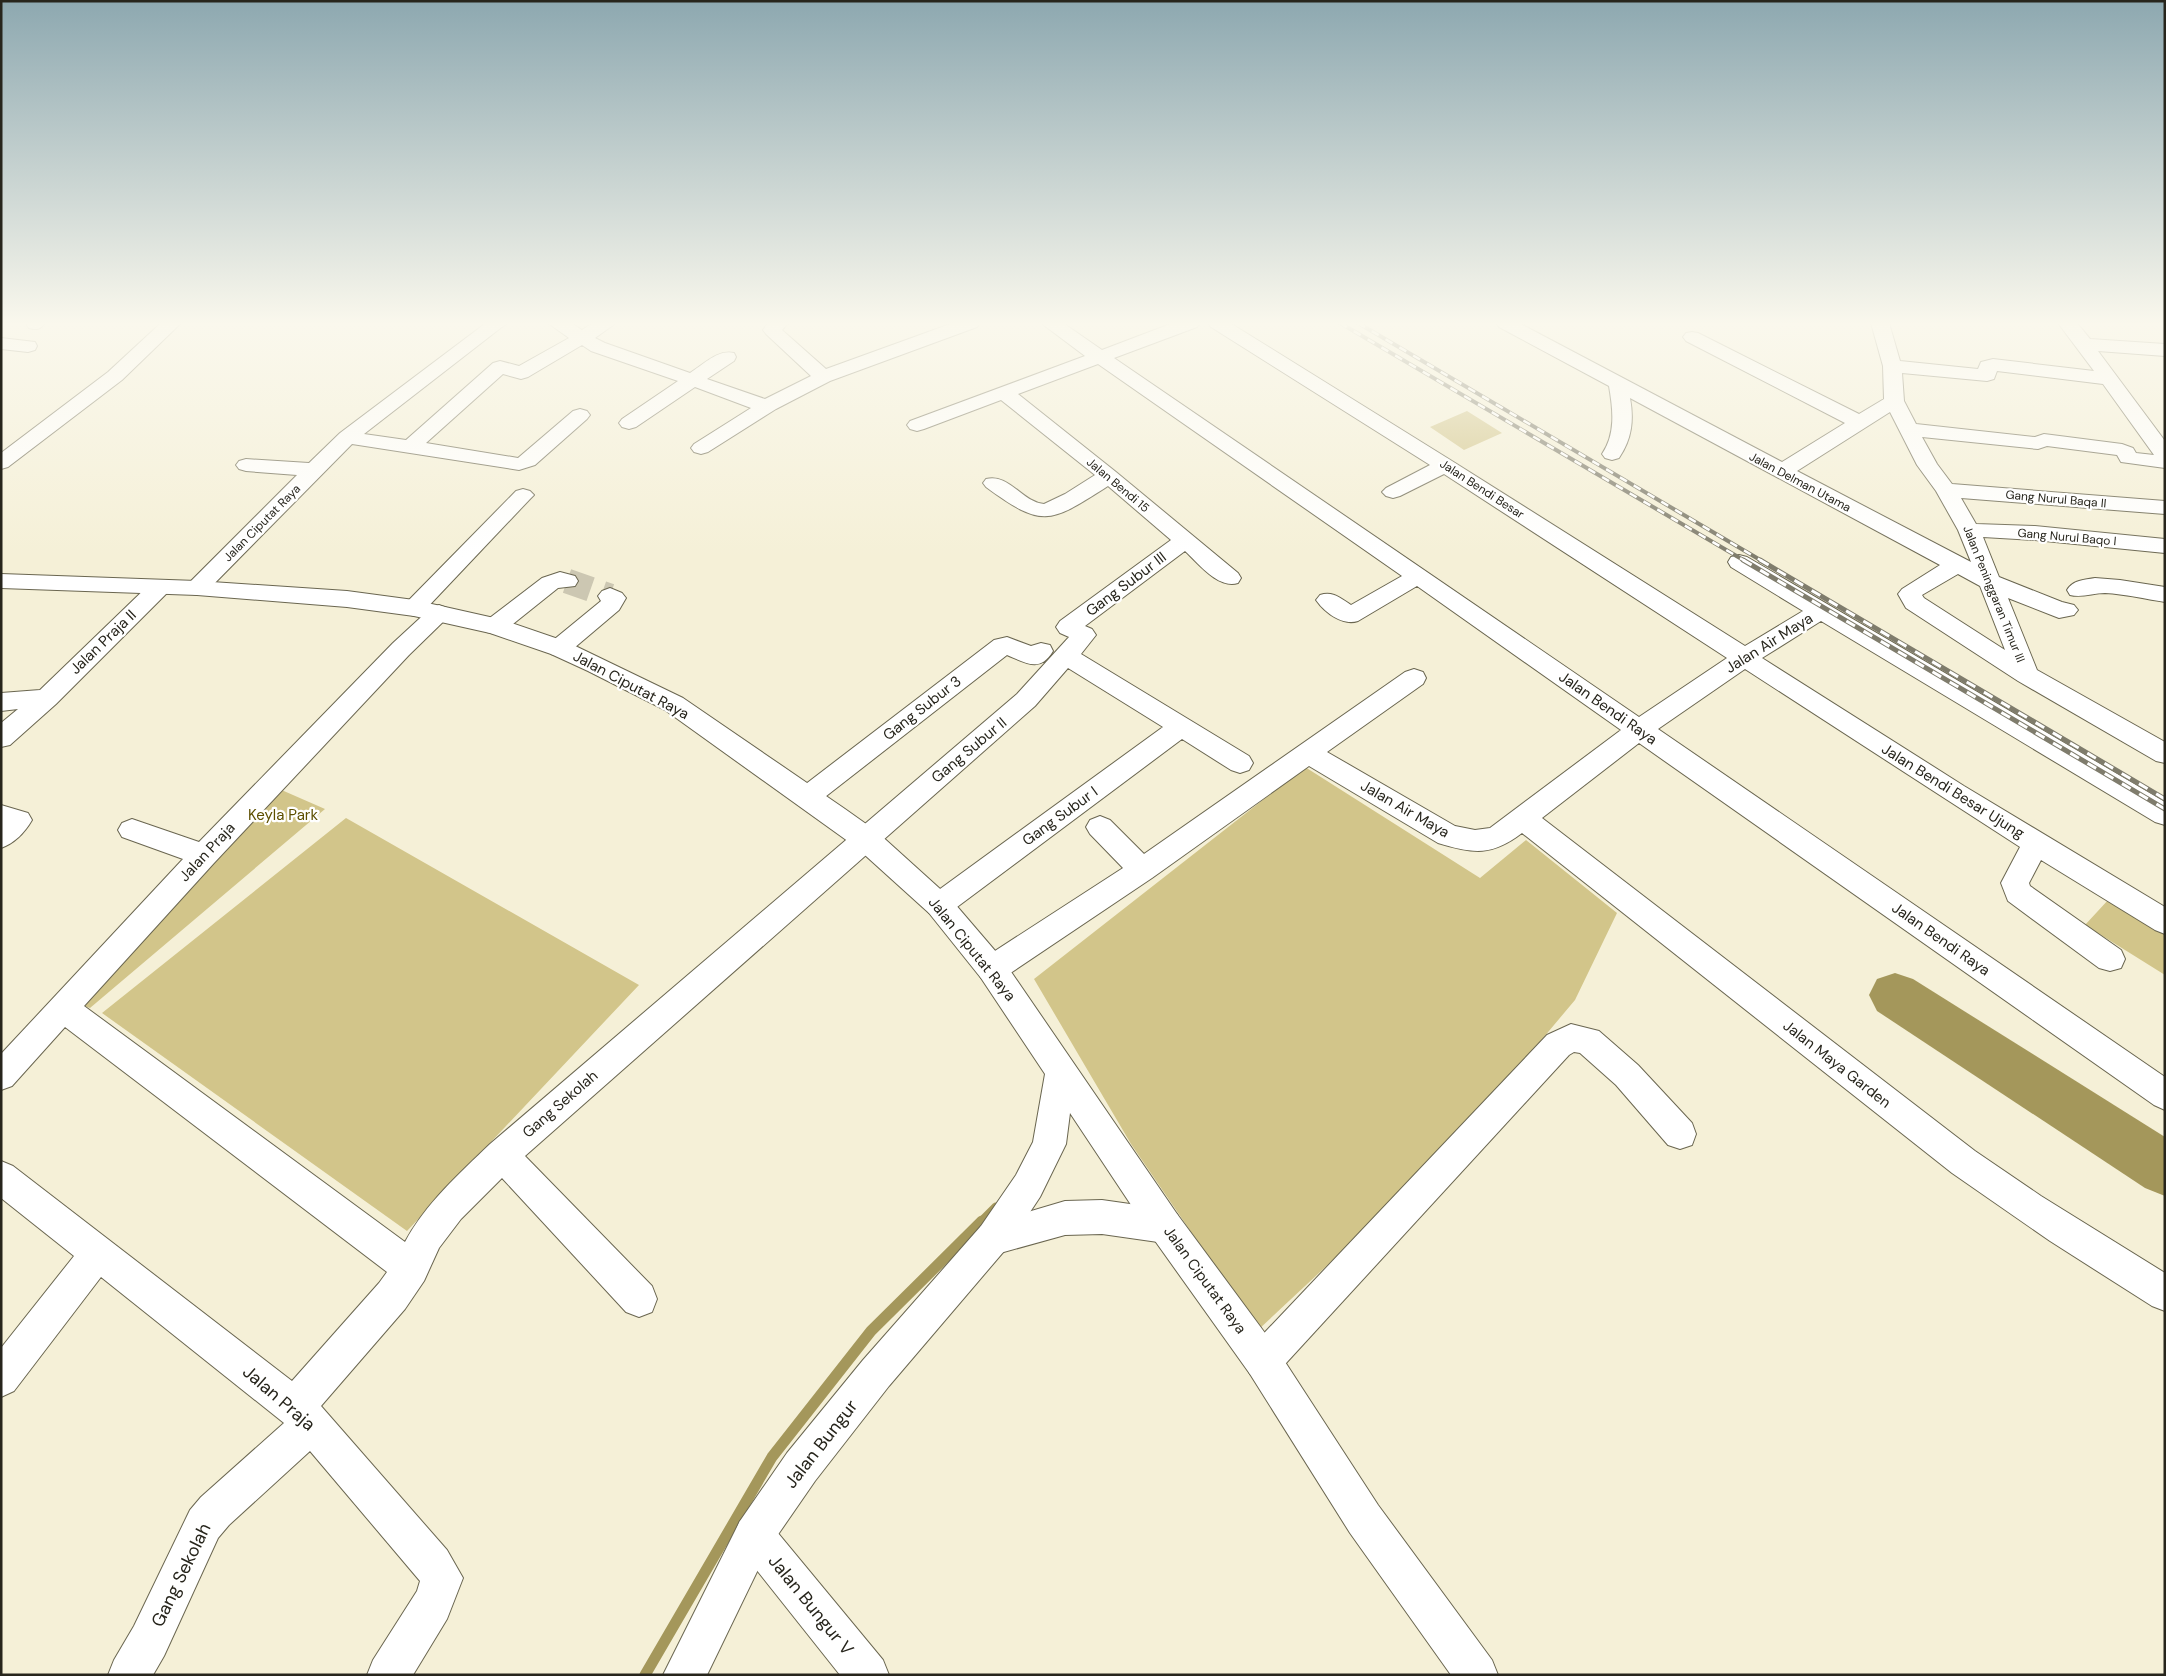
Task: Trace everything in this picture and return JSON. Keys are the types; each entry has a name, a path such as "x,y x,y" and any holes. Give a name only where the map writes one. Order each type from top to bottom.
{"street":[{"path":"1,463 82,401"},
{"name":"Jalan Ciputat Raya","path":"198,588 347,437 395,401"},
{"path":"410,446 461,401"},
{"path":"629,423 661,401"},
{"path":"749,401 769,405"},
{"path":"701,448 777,401"},
{"path":"917,425 982,401"},
{"name":"Jalan Bendi 15","path":"1014,401 1109,476 1230,578"},
{"name":"Jalan Bendi Raya","path":"1162,401 1640,729 2165,1095"},
{"name":"Jalan Bendi Besar","path":"1342,401 1445,465 1744,658"},
{"path":"1612,454 1618,442 1622,416 1620,401"},
{"name":"Jalan Delman Utama","path":"1650,401 1990,582 2059,610 2066,610"},
{"path":"1823,401 1859,422"},
{"path":"1781,472 1894,401"},
{"name":"Jalan Peninggaran Timur III","path":"1894,401 1927,465 1946,490 1969,530 2028,675"},
{"path":"2128,401 2158,438 2165,456"},
{"path":"347,437 514,464 523,463 580,415"},
{"path":"1908,429 2038,443 2044,440 2122,450 2126,452 2128,458 2165,462"},
{"path":"246,465 315,470"},
{"path":"1393,492 1445,465"},
{"path":"993,483 1030,507 1043,511 1061,505 1109,476"},
{"name":"Gang Nurul Baqa II","path":"1946,490 2165,508"},
{"name":"Jalan Praja","path":"1,1076 204,855 401,648 426,611 523,495"},
{"name":"Gang Nurul Baqo I","path":"1969,530 2035,533 2165,546"},
{"name":"Gang Subur III","path":"1068,628 1184,541"},
{"path":"1739,562 2165,815"},
{"path":"1958,565 1914,590 1910,594 1914,603 2028,675 2165,754"},
{"path":"1328,600 1350,616 1418,576"},
{"path":"494,626 550,583 560,579 566,581"},
{"name":"Jalan Ciputat Raya","path":"1,580 198,588 347,599 426,611 494,626 559,648 598,665 674,704 866,839 939,905 992,969 1165,1226 1262,1361 1364,1519 1471,1672"},
{"path":"2078,590 2086,586 2104,586 2165,595"},
{"name":"Jalan Praja II","path":"1,738 47,698 160,587"},
{"path":"559,648 611,605 614,598 610,596"},
{"name":"Jalan Air Maya","path":"1308,753 1448,836 1475,842 1497,837 1640,729 1744,658 1820,610"},
{"name":"Gang Subur II","path":"866,839 995,729 1026,700 1054,654 1084,635 1068,628"},
{"name":"Gang Subur 3","path":"807,797 1002,646 1008,645 1034,657 1054,654"},
{"path":"1054,654 1240,763"},
{"name":"Jalan Bendi Besar Ujung","path":"1744,658 2036,843 2165,922"},
{"path":"992,969 1142,870 1414,678"},
{"path":"1,702 47,698"},
{"name":"Gang Subur I","path":"939,905 1181,727"},
{"path":"1,815 18,820 1,837"},
{"name":"Jalan Maya Garden","path":"1522,818 1948,1152 2010,1196 2165,1293"},
{"path":"1100,827 1142,870"},
{"path":"132,830 204,855"},
{"name":"Gang Sekolah","path":"129,1675 149,1641 204,1524 304,1415 392,1296 411,1268 428,1236 450,1207 502,1155 866,839"},
{"path":"2036,843 2015,883 2018,892 2110,959"},
{"path":"62,1008 411,1268"},
{"path":"1262,1361 1558,1045 1571,1038 1588,1040 1612,1060 1680,1134"},
{"name":"Jalan Bungur","path":"684,1675 754,1535 801,1467 859,1395 994,1238 1028,1186 1049,1144 1061,1073"},
{"path":"502,1155 639,1299"},
{"name":"Jalan Praja","path":"1,1177 304,1415 433,1564 442,1578 432,1604 388,1675"},
{"path":"994,1238 1065,1218 1102,1217 1165,1226"},
{"path":"1,1378 98,1253"},
{"name":"Jalan Bungur V","path":"754,1535 868,1675"}],"green space":[{"path":"1467,411 1502,433 1464,450 1430,427"},
{"path":"1305,767 1480,878 1526,840 1617,913 1575,1000 1443,1157 1258,1330 1131,1144 1034,979"},
{"name":"Keyla Park","path":"277,788 325,809 90,1008 74,1002"},
{"path":"346,818 639,985 407,1231 102,1013"},
{"path":"2109,899 2165,933 2165,975 2085,925"}],"waterway":[{"path":"1895,995 2165,1169"},
{"path":"982,1221 996,1207"},
{"path":"645,1675 772,1457 871,1331 982,1221"}],"tunnel":[{"path":"567,581 610,596"}],"railway":[{"path":"1473,401 1745,561"},
{"path":"1491,401 1762,561"},
{"path":"1743,560 2165,809"},
{"path":"1760,560 2165,799"}]}
